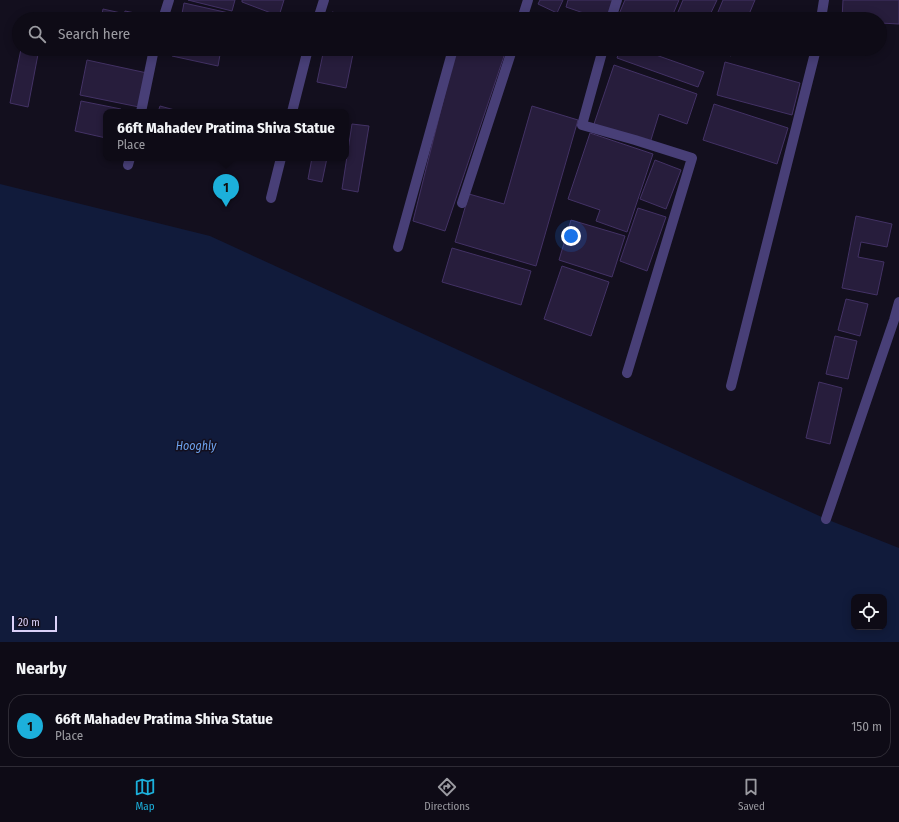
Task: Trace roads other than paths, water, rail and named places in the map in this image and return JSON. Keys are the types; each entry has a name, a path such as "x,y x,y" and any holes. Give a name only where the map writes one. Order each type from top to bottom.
{"street":[{"path":"165,12 168,0"},
{"path":"320,12 324,0"},
{"path":"524,12 528,0"},
{"path":"613,12 616,0"},
{"path":"822,12 824,0"},
{"path":"143,109 153,56"},
{"path":"293,109 306,56"},
{"path":"398,247 451,56"},
{"path":"462,203 509,56"},
{"path":"601,56 582,125 692,158 627,373"},
{"path":"731,386 814,56"},
{"path":"271,198 280,161"},
{"path":"826,518 899,302"}],"water":[{"name":"Hooghly","path":"0,184 210,236 826,519 899,548 899,642 0,642"}],"place":[{"name":"66ft Mahadev Pratima Shiva Statue","path":"226,207"}]}
